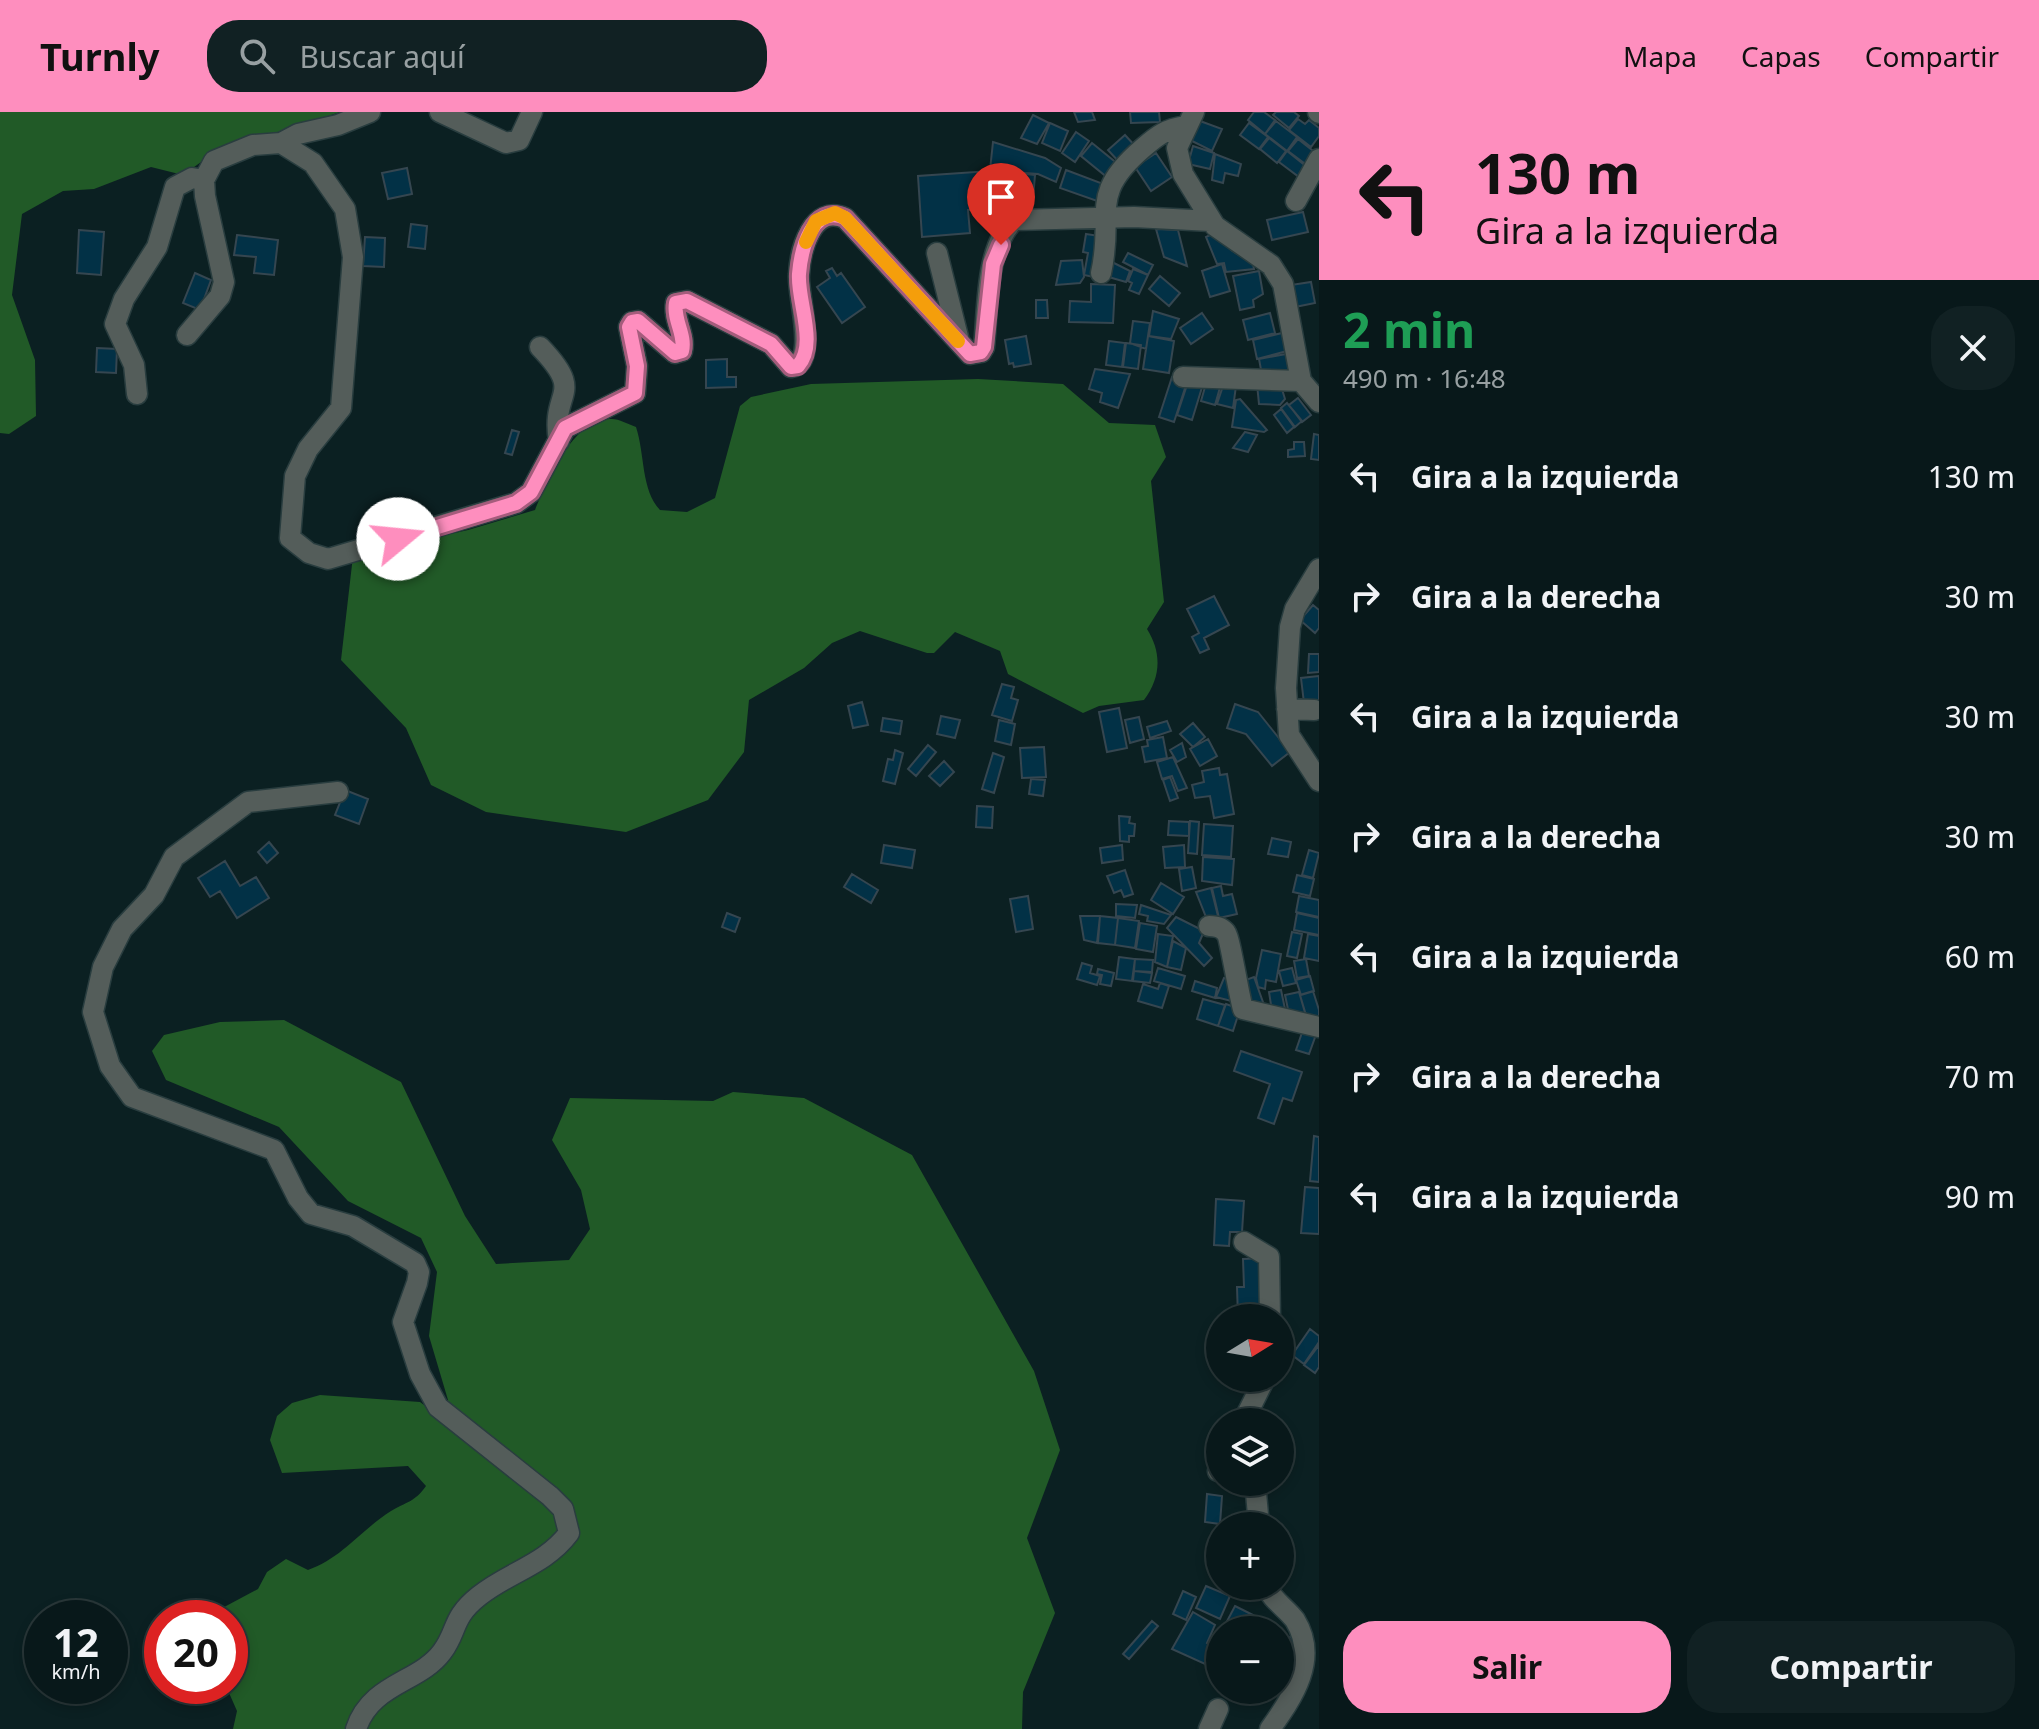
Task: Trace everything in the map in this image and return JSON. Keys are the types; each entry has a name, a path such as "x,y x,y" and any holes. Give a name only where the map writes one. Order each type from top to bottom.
{"street":[{"path":"187,335 220,296 224,282 204,180 214,161 253,145 281,143 298,134 338,125 370,112"},
{"path":"440,112 506,143 519,140 532,112"},
{"path":"1101,273 1108,240 1105,217 1110,181 1164,120 1190,119 1176,150 1183,174 1211,221 1271,265 1283,284 1301,381 1319,402"},
{"path":"281,143 313,163 345,209 353,257 341,408 308,449 295,476 290,538 309,553 328,559 516,503 531,492 565,428 635,393 637,366 629,327 632,322 638,321 675,353 682,351 684,344 674,314 676,303 687,301 771,344 791,367 798,366 804,360 805,320 798,276 807,237 816,221 835,213 845,218 970,354 981,352 984,347 993,264 1008,226 1014,220 1105,217 1211,221"},
{"path":"1296,201 1319,159"},
{"path":"137,394 134,365 115,324 120,306 157,247 175,187 192,178 204,180"},
{"path":"937,253 960,344"},
{"path":"540,347 561,369 566,381 555,420 559,441"},
{"path":"1183,377 1301,381"},
{"path":"1319,569 1295,609 1290,627 1287,709 1295,747 1319,781"},
{"path":"1287,709 1314,710"},
{"path":"338,792 248,802 174,857 154,895 122,929 103,967 93,1012 110,1066 132,1097 274,1150 298,1198 311,1214 353,1226 415,1263 419,1272 417,1283 403,1322 420,1374 438,1407 486,1441 563,1509 569,1533 550,1556 479,1595 455,1619 442,1653 370,1702 356,1729"},
{"path":"1209,926 1224,930 1229,937 1234,981 1243,1009 1319,1027"},
{"path":"1244,1242 1269,1257 1270,1304"},
{"path":"1270,1729 1294,1696 1307,1670 1307,1642 1296,1622 1278,1600"},
{"path":"1209,1729 1218,1709"}],"green space":[{"path":"0,112 340,112 208,157 183,175 151,167 94,189 63,191 22,214 12,295 35,360 36,416 9,434 0,433"},
{"path":"978,379 1063,384 1109,423 1155,425 1166,457 1151,481 1164,602 1147,629 1158,665 1154,683 1144,700 1099,706 1083,713 1008,674 1000,651 955,632 934,653 927,653 860,631 832,643 804,668 749,700 744,752 708,800 626,832 486,812 431,785 406,728 341,660 353,556 468,530 535,510 564,453 574,439 598,421 615,419 636,427 646,482 654,502 660,510 687,512 715,498 740,406 751,397 811,384"},
{"path":"284,1020 401,1082 465,1216 496,1264 569,1260 590,1229 581,1190 552,1140 570,1098 713,1101 733,1092 804,1098 912,1155 1034,1371 1060,1450 1027,1538 1055,1613 1023,1692 1022,1729 233,1729 237,1711 234,1704 248,1704 248,1600 237,1600 258,1589 267,1572 286,1559 308,1570 320,1565 380,1518 414,1499 426,1486 408,1466 282,1473 270,1440 277,1416 292,1403 320,1395 420,1402 439,1416 448,1400 429,1336 437,1272 421,1238 348,1201 279,1127 166,1080 152,1051 164,1035 220,1022"}],"building":[{"path":"1074,112 1092,112 1095,120 1078,122"},
{"path":"1130,112 1159,112 1160,122 1131,123"},
{"path":"1254,112 1264,112 1275,120 1265,134 1248,120"},
{"path":"1276,112 1294,112 1299,116 1289,128 1273,115"},
{"path":"1033,115 1049,123 1037,144 1021,138"},
{"path":"1298,119 1305,124 1309,120 1319,128 1319,136 1311,147 1289,130"},
{"path":"1200,121 1222,129 1212,151 1190,140"},
{"path":"1276,121 1297,137 1287,151 1265,134"},
{"path":"1050,123 1068,131 1060,151 1042,143"},
{"path":"1249,123 1268,137 1259,149 1240,135"},
{"path":"1076,132 1089,141 1075,162 1062,153"},
{"path":"1125,135 1137,148 1120,163 1108,150"},
{"path":"1269,138 1286,151 1277,163 1260,149"},
{"path":"1298,139 1317,154 1308,166 1288,151"},
{"path":"993,142 1045,158 1061,168 1056,182 1038,174 990,170"},
{"path":"1092,143 1119,165 1108,178 1081,156"},
{"path":"1193,146 1214,153 1210,169 1188,164"},
{"path":"1287,151 1307,167 1299,177 1279,162"},
{"path":"1156,153 1172,177 1151,191 1135,167"},
{"path":"1215,154 1241,164 1238,176 1225,173 1223,183 1212,180"},
{"path":"407,168 412,194 388,199 382,173"},
{"path":"1066,170 1106,185 1100,202 1060,188"},
{"path":"990,171 993,208 968,210 970,233 922,237 918,176"},
{"path":"1007,172 1035,175 1032,211 1004,209"},
{"path":"1303,212 1308,232 1272,240 1267,220"},
{"path":"411,224 427,226 425,249 408,247"},
{"path":"1156,229 1178,230 1187,266 1164,257"},
{"path":"79,230 104,232 101,275 77,273"},
{"path":"1216,232 1231,250 1253,264 1254,269 1226,272 1224,263 1217,264 1206,237"},
{"path":"1086,234 1106,237 1099,278 1084,275 1088,253 1083,252"},
{"path":"237,235 278,240 274,275 254,273 256,257 234,255"},
{"path":"365,237 385,238 384,267 363,266"},
{"path":"1128,253 1153,265 1148,275 1123,262"},
{"path":"1106,259 1130,271 1126,282 1105,276"},
{"path":"1082,260 1084,277 1080,283 1056,285 1061,261"},
{"path":"1222,264 1230,291 1210,297 1202,271"},
{"path":"832,268 837,276 841,273 865,307 842,323 817,287 830,278 826,271"},
{"path":"1133,269 1148,275 1139,294 1129,290 1132,283 1128,281"},
{"path":"1259,271 1263,294 1253,300 1254,307 1240,310 1233,276"},
{"path":"195,273 211,280 200,310 183,303"},
{"path":"1160,276 1180,293 1169,306 1149,289"},
{"path":"1311,282 1315,303 1295,307 1291,285"},
{"path":"1091,284 1115,285 1113,323 1069,322 1070,301 1091,302"},
{"path":"1036,300 1047,300 1048,318 1036,318"},
{"path":"1153,311 1179,319 1171,339 1149,336"},
{"path":"1202,313 1213,329 1191,344 1180,328"},
{"path":"1270,313 1275,333 1248,340 1243,320"},
{"path":"1133,321 1150,323 1146,349 1130,343"},
{"path":"1282,333 1287,351 1257,359 1253,340"},
{"path":"1026,336 1031,364 1014,367 1013,363 1009,364 1005,340"},
{"path":"1148,336 1174,341 1169,373 1143,369"},
{"path":"1109,341 1125,343 1122,367 1106,365"},
{"path":"1126,343 1141,345 1138,369 1123,367"},
{"path":"97,348 117,349 116,373 96,372"},
{"path":"1286,354 1289,370 1262,375 1259,359"},
{"path":"727,359 727,377 736,377 736,387 706,388 706,360"},
{"path":"1095,369 1130,374 1118,408 1100,402 1102,393 1089,389"},
{"path":"1172,377 1187,382 1174,422 1159,417"},
{"path":"1189,379 1203,384 1192,420 1177,415"},
{"path":"1207,380 1221,384 1215,405 1201,401"},
{"path":"1224,383 1236,386 1233,408 1217,404"},
{"path":"1257,384 1281,386 1285,399 1280,405 1259,404"},
{"path":"1298,398 1311,415 1302,422 1289,405"},
{"path":"1240,399 1267,430 1232,427 1236,400"},
{"path":"1287,403 1302,421 1295,427 1281,408"},
{"path":"1281,409 1294,427 1287,433 1274,415"},
{"path":"512,430 519,432 512,455 505,453"},
{"path":"1245,432 1257,435 1248,452 1233,448"},
{"path":"1314,434 1319,435 1319,460 1311,459"},
{"path":"1294,442 1304,442 1305,456 1288,457 1288,450 1294,449"},
{"path":"1214,596 1229,625 1204,638 1209,649 1200,653 1192,637 1199,633 1187,609"},
{"path":"1313,605 1319,610 1319,628 1315,633 1300,620"},
{"path":"1309,654 1319,654 1319,672 1308,673"},
{"path":"1319,676 1319,700 1304,703 1301,678"},
{"path":"1002,684 1014,687 1011,698 1018,700 1012,721 992,715"},
{"path":"862,702 868,725 853,728 848,706"},
{"path":"1235,704 1258,712 1290,752 1272,766 1246,734 1227,728"},
{"path":"1119,708 1127,748 1107,752 1099,712"},
{"path":"941,716 960,720 955,738 937,734"},
{"path":"1139,717 1144,739 1130,743 1125,720"},
{"path":"883,718 902,721 900,734 881,731"},
{"path":"999,720 1015,724 1011,745 995,741"},
{"path":"1167,721 1171,731 1150,738 1147,727"},
{"path":"1193,723 1205,737 1193,747 1180,734"},
{"path":"1163,737 1167,758 1145,762 1142,747 1148,746 1147,740"},
{"path":"1208,739 1217,756 1200,766 1190,749"},
{"path":"1182,743 1186,757 1177,762 1170,750"},
{"path":"928,745 936,752 916,776 908,769"},
{"path":"1044,747 1046,777 1022,778 1020,748"},
{"path":"895,750 903,753 895,784 883,781 888,759 893,760"},
{"path":"993,753 1004,757 994,793 982,789"},
{"path":"1173,757 1187,788 1178,791 1172,776 1162,779 1157,762"},
{"path":"944,761 954,772 940,786 929,776"},
{"path":"1219,768 1220,775 1227,774 1234,814 1214,818 1210,796 1195,798 1192,785 1204,782 1202,771"},
{"path":"1170,777 1178,798 1170,801 1163,780"},
{"path":"1031,779 1045,780 1043,796 1029,794"},
{"path":"345,790 368,799 359,824 335,815"},
{"path":"977,806 993,807 992,828 976,827"},
{"path":"1119,816 1130,817 1129,823 1135,824 1134,836 1129,836 1129,842 1120,841"},
{"path":"1169,821 1189,822 1189,836 1168,835"},
{"path":"1190,821 1199,822 1197,854 1188,853"},
{"path":"1204,824 1233,826 1231,857 1202,855"},
{"path":"1272,838 1291,842 1288,857 1268,854"},
{"path":"269,842 278,853 267,863 258,852"},
{"path":"884,845 915,850 912,868 881,863"},
{"path":"1122,845 1123,860 1102,863 1100,848"},
{"path":"1184,845 1185,867 1165,868 1163,847"},
{"path":"1309,850 1319,853 1313,878 1302,875"},
{"path":"1203,857 1234,859 1232,885 1202,881"},
{"path":"225,861 240,886 256,877 269,898 237,918 220,891 210,897 198,878"},
{"path":"1192,867 1196,888 1182,891 1179,869"},
{"path":"1125,870 1133,894 1124,897 1121,890 1114,893 1107,876"},
{"path":"852,874 878,890 871,903 844,887"},
{"path":"1297,875 1314,879 1310,896 1293,892"},
{"path":"1161,883 1184,897 1173,914 1151,900"},
{"path":"1221,886 1223,896 1232,894 1237,914 1219,918 1212,888"},
{"path":"1211,888 1219,920 1208,922 1196,892"},
{"path":"1028,896 1033,929 1016,932 1010,899"},
{"path":"1299,896 1319,900 1319,917 1296,912"},
{"path":"1116,904 1137,905 1135,918 1116,916"},
{"path":"1141,905 1171,915 1164,924 1147,921 1148,916 1139,914"},
{"path":"727,913 740,918 735,932 722,927"},
{"path":"1297,913 1319,918 1319,935 1294,930"},
{"path":"1080,916 1100,916 1097,943 1084,940"},
{"path":"1100,916 1118,918 1115,945 1098,943"},
{"path":"1176,917 1204,931 1199,943 1212,958 1204,966 1167,928"},
{"path":"1118,918 1139,921 1135,948 1115,945"},
{"path":"1140,923 1157,926 1153,952 1136,949"},
{"path":"1292,932 1302,934 1297,958 1287,956"},
{"path":"1158,934 1173,936 1167,967 1155,962"},
{"path":"1308,934 1319,936 1319,961 1304,958"},
{"path":"1173,941 1186,948 1181,970 1167,967"},
{"path":"1262,950 1281,954 1276,982 1266,980 1265,989 1258,987 1256,978"},
{"path":"1119,957 1135,959 1132,981 1116,979"},
{"path":"1135,959 1153,960 1152,972 1134,971"},
{"path":"1306,959 1309,976 1297,978 1294,961"},
{"path":"1082,963 1092,966 1090,973 1100,976 1097,985 1077,979"},
{"path":"1158,968 1185,976 1181,989 1154,981"},
{"path":"1292,968 1296,983 1283,986 1279,971"},
{"path":"1098,969 1114,973 1111,986 1100,984 1102,975 1097,974"},
{"path":"1134,971 1152,973 1150,983 1133,981"},
{"path":"1310,976 1314,991 1301,995 1296,980"},
{"path":"1254,977 1264,1005 1247,1011 1237,983"},
{"path":"1224,978 1233,980 1235,1002 1216,997"},
{"path":"1195,981 1217,988 1215,998 1192,991"},
{"path":"1160,983 1169,986 1162,1008 1138,1001 1143,984 1158,989"},
{"path":"1281,990 1285,1009 1272,1011 1269,992"},
{"path":"1313,991 1319,1010 1319,1025 1308,1022 1300,995"},
{"path":"1299,992 1306,1016 1289,1014 1285,995"},
{"path":"1203,999 1225,1005 1218,1026 1197,1019"},
{"path":"1226,1004 1240,1009 1233,1031 1218,1026"},
{"path":"1305,1024 1318,1029 1309,1054 1296,1050"},
{"path":"1241,1051 1302,1072 1292,1101 1283,1098 1274,1124 1258,1118 1270,1084 1234,1071"},
{"path":"1314,1136 1319,1137 1319,1182 1310,1181"},
{"path":"1305,1187 1319,1188 1319,1234 1301,1233"},
{"path":"1216,1199 1244,1201 1242,1232 1230,1232 1229,1246 1214,1245"},
{"path":"1264,1258 1265,1304 1238,1304 1237,1287 1244,1287 1243,1259"},
{"path":"1310,1329 1319,1336 1319,1342 1304,1364 1294,1356"},
{"path":"1319,1345 1319,1367 1315,1373 1304,1365"},
{"path":"1207,1496 1222,1496 1221,1512 1206,1512 1205,1522"},
{"path":"1206,1586 1206,1600 1228,1600 1221,1616 1196,1608"},
{"path":"1183,1591 1196,1597 1186,1620 1173,1614"},
{"path":"1235,1606 1253,1615 1253,1616 1230,1616"},
{"path":"1193,1612 1206,1620 1205,1664 1172,1649"},
{"path":"1152,1621 1158,1626 1129,1659 1123,1654"},
{"path":"1294,1638 1303,1645 1294,1658"}],"slow traffic":[{"path":"806,242 816,221 835,213 845,218 958,341"}],"route":[{"path":"398,539 516,503 531,492 565,428 635,393 637,366 629,327 632,322 638,321 675,353 682,351 684,344 674,314 676,303 687,301 771,344 791,367 798,366 804,360 805,320 798,276 807,237 816,221 827,215 835,213 845,218 970,354 981,352 984,347 993,264 1001,245"}]}
